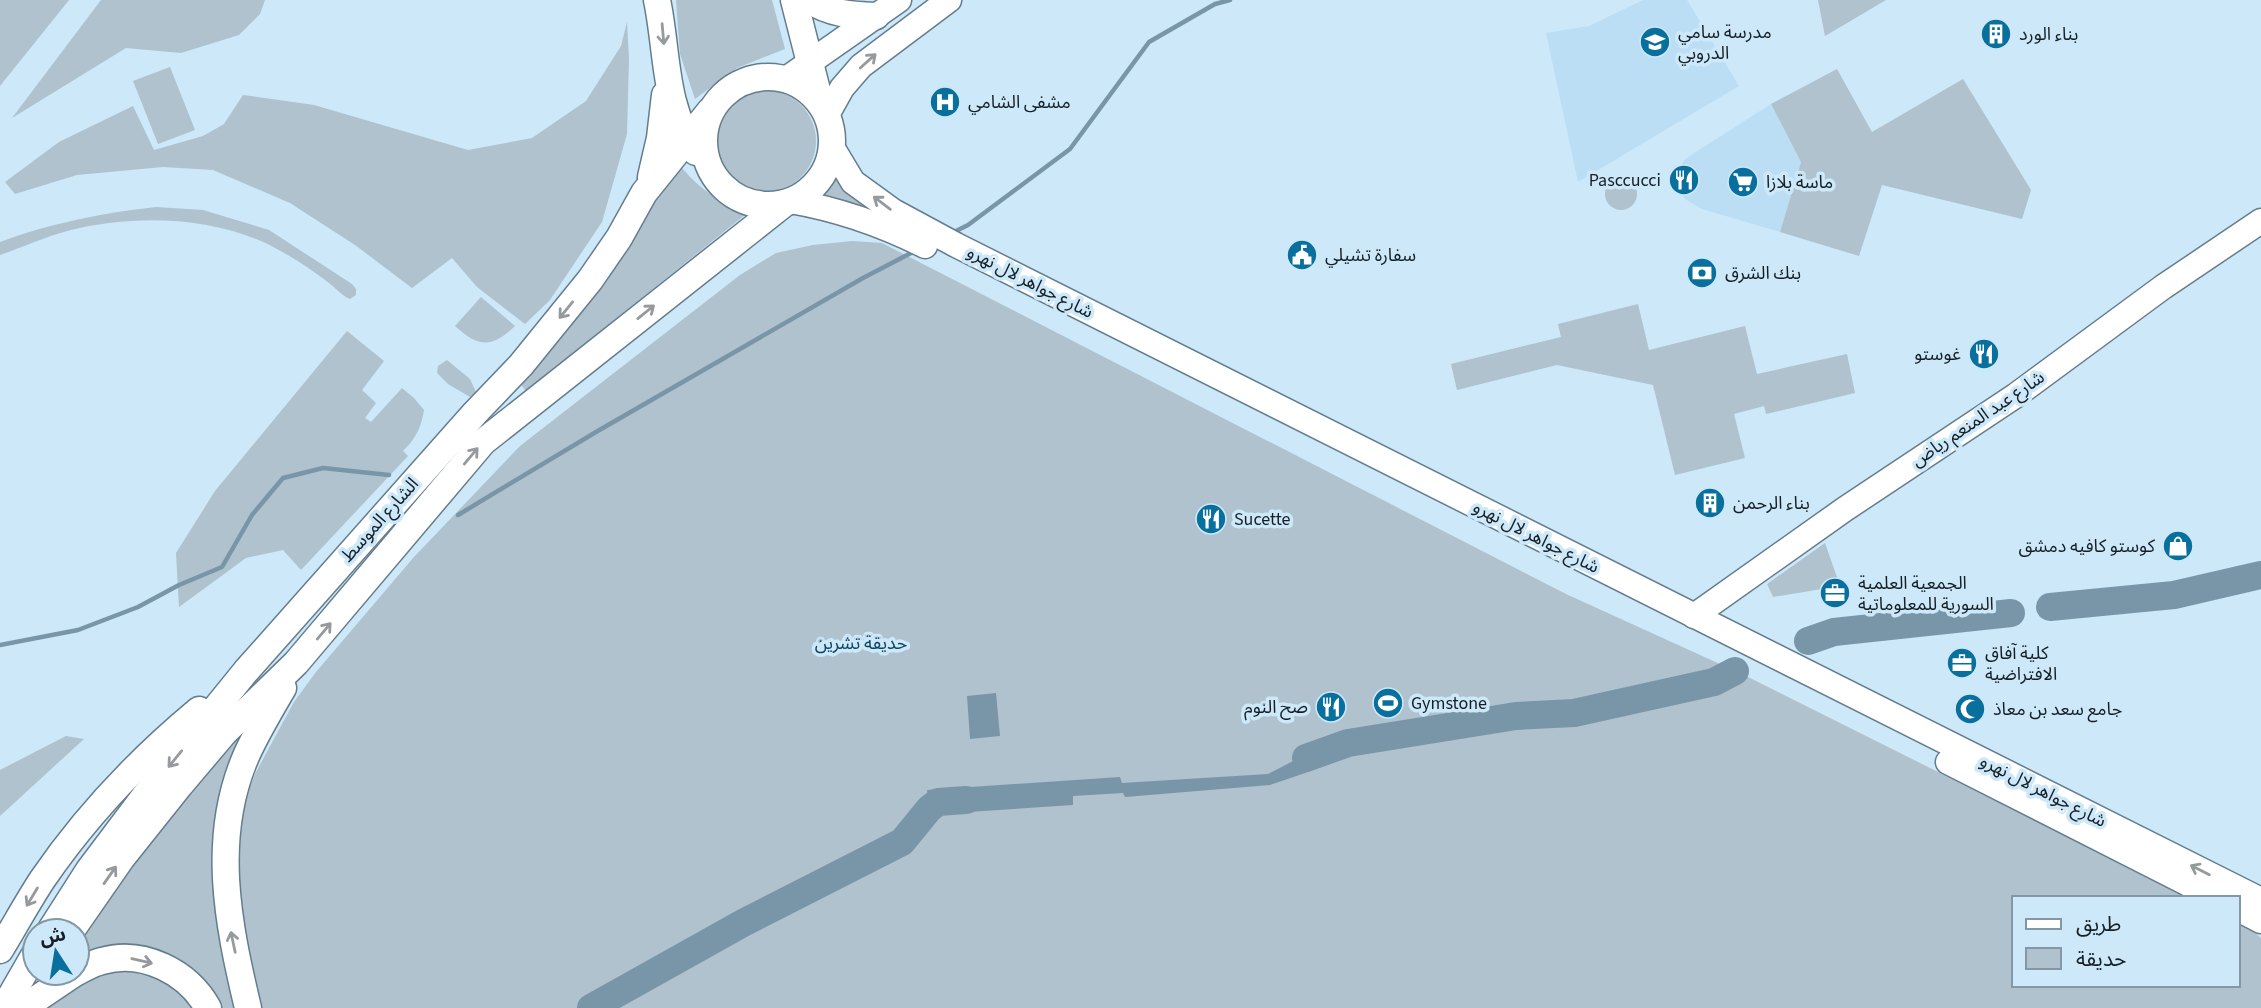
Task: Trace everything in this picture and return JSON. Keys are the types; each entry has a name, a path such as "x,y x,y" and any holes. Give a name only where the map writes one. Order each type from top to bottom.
{"main road":[{"path":"657,0 672,101 686,139 727,191 745,201 765,206 788,202 803,195 817,182 828,166 832,147 832,131 794,0"},
{"path":"809,0 830,11 876,16"},
{"path":"786,79 899,0"},
{"path":"824,109 861,66 949,0"},
{"path":"644,192 653,172 660,138 666,68"},
{"path":"713,176 703,144 704,127 720,96 734,85 751,78 768,76 786,79 805,88 824,109"},
{"name":"الشارع الموسط","path":"59,917 89,870 144,797 246,671 475,413 521,365 590,280 619,238 644,192 710,111"},
{"name":"شارع جواهر لال نهرو","path":"832,147 853,182 893,211 966,251 2261,900"},
{"name":"الشارع الموسط","path":"81,917 121,859 180,785 225,733 296,663 483,442 788,202"},
{"name":"شارع جواهر لال نهرو","path":"788,202 846,214 914,240 2212,896"},
{"name":"شارع عبد المنعم رياض","path":"1694,616 1845,509 2015,396 2163,287 2261,221"},
{"path":"248,1008 231,935 225,886 225,838 232,799 246,756 296,663"},
{"path":"0,950 41,881 73,838 126,778 179,727 246,671"},
{"path":"2240,910 2261,921"},
{"path":"91,966 102,961 131,958 163,965 200,994 208,1008"},
{"path":"20,1007 26,987"},
{"path":"20,1007 36,987"},
{"path":"20,1007 52,987"}],"shaded area":[{"path":"1643,0 1687,0 1739,86 1578,182 1546,33 1589,26"},
{"path":"1771,104 1801,162 1780,232 1702,209 1685,199 1677,186 1677,172 1685,159"},
{"path":"1729,668 1744,675 1574,722 1511,725 1358,749 1330,758 1308,772 1270,785 1125,797 1123,793 1073,796 1073,805 937,814 929,803 927,790 1120,777 1122,783 1268,774 1299,758 1356,742 1461,723 1571,712 1632,699 1634,701 1690,685 1689,681"},
{"path":"996,693 1000,736 970,739 967,696"}],"green space":[{"path":"0,0 69,0 0,86"},
{"path":"101,0 265,0 260,14 239,35 181,53 126,48 12,118"},
{"path":"676,0 772,0 785,49 737,68 695,99 680,54"},
{"path":"1818,0 1886,0 1825,36"},
{"path":"627,22 627,134 602,222 550,300 525,324 477,287 452,258 412,288 355,245 290,203 213,170 163,167 77,175 15,194 5,182 59,142 133,106 154,150 203,136 224,124 243,95 314,105 468,150 532,138 586,101 621,46"},
{"path":"170,67 195,130 158,144 133,81"},
{"path":"1837,69 1872,132 1963,79 2031,190 2022,219 1882,185 1859,256 1780,232 1801,162 1771,104"},
{"path":"765,90 784,94 801,105 812,122 816,141 812,160 801,177 784,188 765,192 746,188 729,177 718,160 714,141 718,122 729,105 746,94"},
{"path":"682,168 711,195 746,214 526,391 522,386 522,379 671,173"},
{"path":"834,174 870,211 819,199 830,189"},
{"path":"1621,178 1632,183 1637,194 1632,205 1621,210 1610,205 1605,194 1610,183"},
{"path":"156,207 203,210 269,230 352,284 356,295 350,299 305,266 261,241 215,227 167,220 94,225 53,235 0,255 0,242 38,229 96,216"},
{"name":"حديقة تشرين","path":"852,241 882,243 1566,594 1744,675 2186,896 2012,896 2012,987 2240,987 2240,923 2261,938 2261,1008 260,1008 236,885 243,803 256,772 294,702 316,672 414,557 520,446 740,275 776,253 813,245"},
{"path":"481,297 515,326 492,341 478,341 455,326"},
{"path":"1638,304 1649,350 1745,326 1757,374 1847,354 1855,393 1766,414 1764,406 1734,414 1745,458 1675,475 1653,385 1557,365 1457,390 1451,364 1561,337 1558,324"},
{"path":"347,331 384,361 362,390 376,403 365,418 371,422 402,388 424,410 417,432 403,451 408,456 301,570 283,550 246,558 179,607 176,553 215,491"},
{"path":"447,360 470,379 476,392 470,397 448,384 437,373 438,366"},
{"path":"1825,543 1840,586 1773,597 1767,584"},
{"path":"243,730 225,779 237,1008 215,1008 182,968 91,962 91,923 172,810"},
{"path":"66,736 84,739 0,816 0,770"},
{"path":"136,966 172,983 195,1008 40,1008 61,987 91,987 91,976"}],"waterway":[{"path":"954,232 968,225 1070,149 1149,42 1215,4 1230,0"},
{"path":"458,515 596,432 911,253"},
{"path":"0,645 78,630 138,607 179,585 222,567 252,515 283,478 323,468 389,475"},
{"path":"2050,607 2174,595 2261,575"},
{"path":"1808,641 1834,632 2011,613"},
{"path":"1306,758 1348,743 1516,716 1574,713 1714,682 1735,671"},
{"path":"591,1008 743,923 902,842 938,802 966,800"}],"place":[{"name":"بناء الورد","path":"1996,34"},
{"name":"مدرسة سامي الدروبي","path":"1655,42"},
{"name":"مشفى الشامي","path":"945,102"},
{"name":"Pasccucci","path":"1684,180"},
{"name":"ماسة بلازا","path":"1743,182"},
{"name":"سفارة تشيلي","path":"1302,255"},
{"name":"بنك الشرق","path":"1702,273"},
{"name":"غوستو","path":"1984,354"},
{"name":"بناء الرحمن","path":"1710,503"},
{"name":"Sucette","path":"1211,519"},
{"name":"كوستو كافيه دمشق","path":"2178,546"},
{"name":"الجمعية العلمية السورية للمعلوماتية","path":"1835,593"},
{"name":"كلية آفاق الافتراضية","path":"1962,663"},
{"name":"Gymstone","path":"1388,703"},
{"name":"صح النوم","path":"1331,707"},
{"name":"جامع سعد بن معاذ","path":"1970,709"}]}
